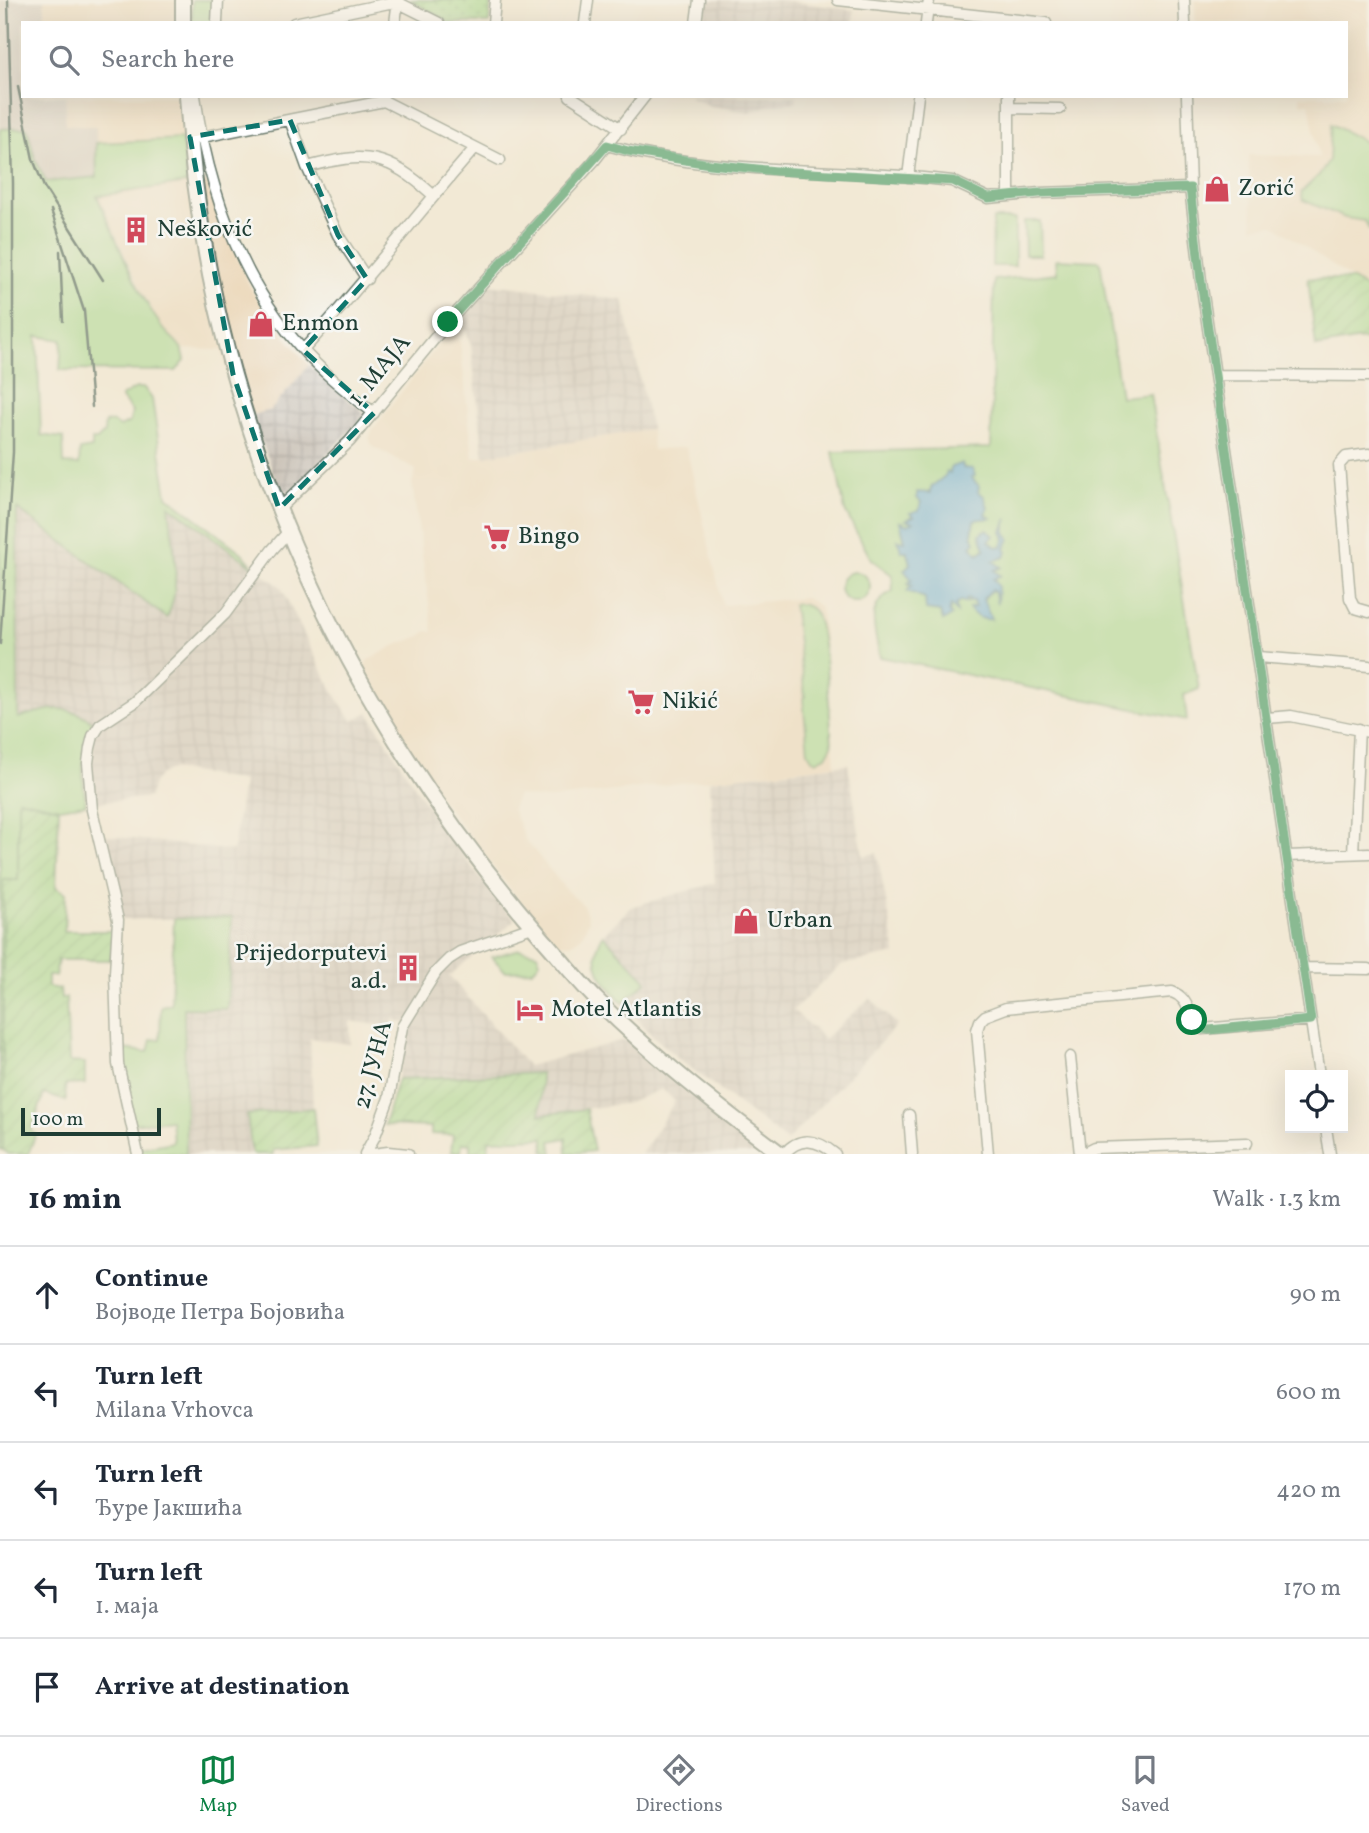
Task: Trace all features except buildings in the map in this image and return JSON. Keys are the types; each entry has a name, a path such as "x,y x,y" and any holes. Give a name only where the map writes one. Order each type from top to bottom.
{"main road":[{"path":"183,0 183,21"},
{"path":"187,98 195,137 197,199 224,340 253,440 288,532 333,627 387,726 423,784 491,876 596,999 659,1058 782,1154"}],"street":[{"path":"217,21 218,0"},
{"path":"493,21 495,0"},
{"path":"585,21 588,0"},
{"path":"696,21 699,0"},
{"path":"838,0 929,4 1010,21"},
{"path":"1184,0 1185,21"},
{"path":"303,21 398,2 435,21"},
{"path":"395,21 398,2"},
{"path":"195,98 195,137 249,274 262,296 303,350 331,378 374,413"},
{"path":"573,98 621,128"},
{"name":"1. МАЈА","path":"279,509 350,441 448,322 607,145 644,98"},
{"path":"908,177 918,98"},
{"path":"1009,98 1009,196"},
{"path":"1187,98 1190,188 1201,281 1318,1070"},
{"path":"195,137 384,99 500,160"},
{"path":"1009,108 1060,110"},
{"path":"290,120 307,167 338,235 367,279"},
{"path":"607,145 628,151 723,166 953,181 988,198 1094,190 1190,188"},
{"path":"303,350 367,279 433,195 475,148"},
{"path":"307,167 351,157 370,157 396,166 433,195"},
{"path":"1216,375 1369,376"},
{"path":"1369,454 1346,457 1339,461 1339,465 1350,598 1355,608 1369,612"},
{"path":"138,1154 118,1064 115,973 118,920 92,810 88,763 90,748 100,725 135,702 225,614 288,532"},
{"path":"1258,657 1369,666"},
{"path":"1267,718 1291,716 1364,730 1353,853"},
{"path":"1287,856 1369,853"},
{"name":"27. ЈУНА","path":"365,1154 384,1116 402,1027 436,972 460,952 532,927"},
{"path":"1304,968 1369,969"},
{"path":"988,1154 977,1030 980,1021 994,1011 1172,992 1183,999 1192,1020 1202,1029 1311,1020"},
{"path":"1070,1058 1081,1154 1094,1149 1247,1143"},
{"path":"909,1115 912,1154"},
{"path":"1327,1133 1330,1154"},
{"path":"782,1154 798,1142 808,1141 817,1142 835,1154"},
{"path":"373,1154 408,1154"}],"highlighted area":[{"path":"290,120 338,235 367,279 303,350 374,413 279,509 233,374 190,137"}],"shaded area":[{"path":"0,0 44,0 46,21 21,21 21,98 66,98 65,125 96,127 97,177 46,182 35,159 27,128 0,129"},
{"path":"44,0 177,0 177,21 46,21"},
{"path":"708,0 780,0 854,10 853,21 704,21"},
{"path":"1195,0 1369,0 1369,291 1274,225 1253,227 1248,155 1319,157 1309,103 1301,104 1300,98 1348,98 1348,21 1195,21"},
{"path":"66,98 180,98 188,183 207,182 220,221 254,294 309,365 271,410 242,417 222,350 184,349 161,325 141,290 65,125"},
{"path":"692,98 797,98 796,102 771,105 749,112 710,106"},
{"path":"489,284 623,300 651,429 484,456 471,346 467,333 459,323 461,315"},
{"path":"446,335 452,335 460,341 473,458 651,429 653,450 686,447 723,605 806,598 819,606 822,616 835,765 546,799 518,795 512,808 525,839 568,892 583,905 589,920 582,936 571,944 557,943 515,895 426,779 365,676 364,666 369,660 427,631 433,632 412,483 416,470 373,447 369,438 373,429"},
{"path":"309,365 330,386 362,410 364,417 292,490 284,491 278,486 252,415 271,410"},
{"path":"168,504 281,587 342,706 353,721 368,712 427,806 515,920 449,976 528,1066 628,1039 679,1086 769,1154 641,1154 675,1101 662,1089 628,1103 540,1115 541,1073 398,1079 408,1024 393,1019 392,1027 350,1021 350,1044 310,1038 313,1108 247,1115 252,1154 186,1154 184,1008 231,917 122,920 101,835 233,851 243,781 174,769 160,774 153,783 149,797 94,803 91,773 94,746 30,713 18,718 17,508 166,617 175,575"},
{"path":"848,764 863,856 877,853 896,954 841,965 793,1010 824,1039 870,998 897,1025 787,1141 679,1059 652,1035 623,1003 647,981 603,935 631,907 715,883 710,780"}],"green space":[{"path":"192,0 215,0 214,21 192,21"},
{"path":"410,0 491,0 489,21 447,21"},
{"path":"1331,124 1369,144 1369,230 1365,221 1345,218 1303,200 1301,192 1319,175 1329,160"},
{"path":"27,128 35,159 46,182 97,177 96,143 182,139 188,183 97,196 143,296 162,327 180,346 185,361 176,371 60,370 62,340 37,336 41,435 63,438 64,464 79,465 80,450 92,448 92,440 97,440 104,433 105,422 112,422 120,427 130,422 132,412 121,397 136,388 144,388 152,399 167,496 242,553 255,568 169,505 175,576 172,605 167,618 17,509 18,718 58,709 76,712 96,724 87,745 84,763 86,804 59,808 18,799 18,880 3,881 3,1150 0,1149 0,129"},
{"path":"993,219 1015,219 1015,266 992,266"},
{"path":"1024,221 1040,221 1041,255 1025,255"},
{"path":"1056,259 1100,261 1121,397 1150,394 1199,689 1184,695 1187,720 880,657 874,628 875,611 884,597 893,591 892,575 871,559 845,511 833,452 991,448 994,280 1057,273","holes":["962,464 975,484 990,518 974,519 972,534 975,542 971,545 978,554 986,548 987,529 988,541 996,547 1002,546 1005,538 1002,532 1006,523 1005,532 1010,539 993,561 1000,568 993,570 1000,575 992,579 995,592 991,590 983,600 991,619 970,608 975,607 973,600 967,598 955,605 957,610 951,605 943,620 940,612 908,584 912,581 911,570 899,541 905,542 901,522 907,525 914,522 915,516 911,513 919,510 932,490"]},
{"path":"1308,278 1353,280 1369,291 1369,339 1316,347"},
{"path":"855,572 866,576 870,587 866,598 855,602 844,598 840,587 844,576"},
{"path":"793,604 806,605 813,610 824,653 832,745 826,756 816,761 808,752 805,697"},
{"path":"18,799 59,808 56,887 66,893 64,931 113,931 111,960 58,960 55,976 48,976 48,987 60,989 61,998 66,998 69,1062 85,1063 85,1084 65,1085 66,1101 44,1094 31,1131 36,1134 28,1154 9,1154 3,1150 3,880 18,880"},
{"path":"232,917 227,1009 184,1008 186,1154 141,1154 140,1148 173,1142 171,1120 133,1124 122,1049 148,1052 151,1040 160,1039 161,1006 171,1004 174,919"},
{"path":"603,935 647,981 623,1003 609,988 597,964 598,945"},
{"path":"519,949 537,953 540,961 533,970 505,971 492,957"},
{"path":"541,1073 540,1115 586,1109 594,1151 567,1154 566,1138 551,1141 553,1154 544,1152 544,1138 489,1140 488,1152 470,1152 470,1144 462,1143 461,1152 451,1152 453,1135 431,1134 431,1127 384,1125 398,1079"},
{"path":"313,1108 317,1146 273,1150 273,1154 252,1154 247,1115"}],"water":[{"path":"962,463 963,468 973,469 975,476 971,477 979,486 978,492 984,496 988,508 985,514 991,518 974,520 972,534 975,542 971,546 978,554 985,549 980,534 987,529 994,536 989,541 996,547 1002,546 1005,538 1002,532 1007,518 1005,532 1010,539 1005,548 1005,557 993,561 1001,567 994,570 1000,576 993,579 998,586 997,604 995,592 991,590 983,599 991,619 974,614 969,608 975,607 973,601 968,602 970,599 967,598 965,603 961,601 956,605 957,612 951,605 949,613 952,615 943,621 940,612 926,610 925,598 907,591 912,586 908,583 912,580 904,570 910,564 907,551 901,551 898,540 905,541 900,522 907,525 913,522 906,520 914,516 910,513 919,510 921,502 917,498 917,492 931,493 931,487 945,476 947,471 950,473 951,467"}],"railway":[{"path":"0,644 13,452 13,183 8,0"},
{"path":"18,87 33,159 44,187 103,280"},
{"path":"51,210 84,311 92,407"},
{"path":"60,251 63,321"}],"place":[{"name":"Zorić","path":"1217,189"},
{"name":"Nešković","path":"136,230"},
{"name":"Enmon","path":"261,324"},
{"name":"Bingo","path":"497,537"},
{"name":"Nikić","path":"641,702"},
{"name":"Urban","path":"746,921"},
{"name":"Prijedorputevi a.d.","path":"408,968"},
{"name":"Motel Atlantis","path":"530,1010"}],"route":[{"path":"448,322 607,145 710,164 776,171 953,181 988,198 1040,193 1190,188 1201,281 1311,1020 1209,1030 1202,1029 1192,1020"}]}
